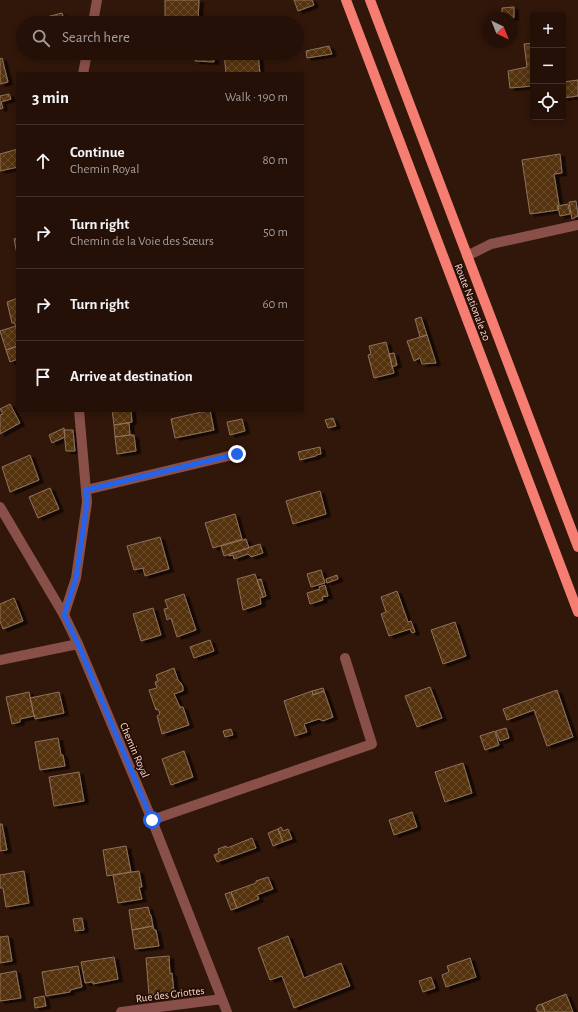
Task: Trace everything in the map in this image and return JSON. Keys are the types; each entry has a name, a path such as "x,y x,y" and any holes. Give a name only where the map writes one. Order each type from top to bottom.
{"main road":[{"name":"Route Nationale 20","path":"346,0 578,612"},
{"name":"Route Nationale 20","path":"370,0 466,256 578,547"}],"street":[{"path":"94,16 97,0"},
{"path":"83,72 86,60"},
{"path":"466,256 491,244 578,225"},
{"path":"64,615 76,578 87,502 79,412"},
{"path":"86,490 237,454"},
{"name":"Chemin Royal","path":"0,507 64,615 78,644 152,820 227,1012"},
{"path":"0,660 78,644"},
{"path":"152,820 372,744 345,658"},
{"name":"Rue des Griottes","path":"121,1012 222,999"}],"building":[{"path":"165,0 199,0 198,16 165,16"},
{"path":"294,0 312,0 314,5 298,11"},
{"path":"514,7 514,12 502,12 502,8"},
{"path":"62,13 63,16 50,16"},
{"path":"530,43 530,86 510,88 508,71 527,67 524,44"},
{"path":"329,46 332,54 307,58 306,51"},
{"path":"2,58 8,82 0,84 0,59"},
{"path":"214,60 214,62 195,61"},
{"path":"225,60 259,60 260,72 226,72"},
{"path":"578,80 578,96 566,98 566,82"},
{"path":"9,94 11,99 1,102 3,108 0,109 0,96"},
{"path":"16,150 16,167 0,171 0,154"},
{"path":"560,154 562,173 554,174 559,205 557,206 558,210 530,214 522,160"},
{"path":"576,201 578,216 572,219 569,202"},
{"path":"568,204 570,214 560,216 558,206"},
{"path":"16,238 16,249 14,239"},
{"path":"16,299 16,326 12,323 7,302"},
{"path":"421,317 427,335 420,337 415,319"},
{"path":"16,326 16,347 6,350 0,331"},
{"path":"427,335 436,363 422,364 420,358 414,361 407,341"},
{"path":"386,342 394,373 374,378 368,355 371,354 369,346"},
{"path":"16,347 16,360 10,362 6,350"},
{"path":"394,353 397,365 392,367 389,354"},
{"path":"10,404 20,423 0,434 0,415 3,414 0,409"},
{"path":"112,412 131,412 132,422 114,425"},
{"path":"201,412 210,412 214,430 175,438 171,419"},
{"path":"333,418 336,426 328,428 325,420"},
{"path":"242,419 245,431 230,435 227,422"},
{"path":"129,423 130,435 115,437 114,425"},
{"path":"64,428 65,437 52,443 49,435"},
{"path":"64,430 73,430 75,451 66,451"},
{"path":"134,435 136,451 117,454 115,437"},
{"path":"320,447 321,454 300,460 298,452"},
{"path":"30,455 39,480 10,492 2,467"},
{"path":"50,488 59,509 38,518 29,497"},
{"path":"320,491 326,514 293,524 286,501"},
{"path":"235,514 242,539 213,548 205,523"},
{"path":"160,537 169,569 145,576 143,568 134,570 127,546"},
{"path":"246,539 249,548 224,556 221,546"},
{"path":"260,544 263,553 251,557 248,554 234,559 233,555 229,556 229,554"},
{"path":"321,570 325,583 311,587 307,574"},
{"path":"255,574 263,597 260,598 261,604 243,610 237,579"},
{"path":"337,575 338,579 327,583 326,579"},
{"path":"261,579 266,596 263,597 257,580"},
{"path":"325,585 328,596 322,597 323,600 310,604 307,593 320,589 319,587"},
{"path":"397,591 408,622 411,621 415,632 412,633 410,629 389,636 381,614 386,612 381,597"},
{"path":"184,594 196,630 177,637 171,618 167,620 164,609 168,608 165,600"},
{"path":"14,598 23,621 3,629 0,621 0,604"},
{"path":"153,608 161,635 141,641 133,614"},
{"path":"455,622 466,656 443,664 431,630"},
{"path":"210,640 214,651 194,658 190,647"},
{"path":"174,668 178,680 183,687 183,691 174,694 180,707 183,707 189,725 162,734 157,716 160,714 158,709 156,710 149,690 157,688 155,682 158,681 156,675"},
{"path":"430,687 442,718 417,727 405,696"},
{"path":"323,688 324,691 313,695 312,691"},
{"path":"557,690 573,737 547,746 534,710 507,720 503,709"},
{"path":"312,691 313,695 324,691 333,717 323,721 319,719 304,724 307,732 295,736 284,701"},
{"path":"29,692 34,716 20,719 20,722 12,724 6,697"},
{"path":"59,692 64,713 35,719 30,698"},
{"path":"506,728 509,738 500,741 496,731"},
{"path":"231,729 233,735 225,737 223,731"},
{"path":"495,731 499,745 485,750 480,736"},
{"path":"58,738 61,755 63,755 65,766 40,770 35,742"},
{"path":"184,751 193,777 171,785 162,759"},
{"path":"463,763 472,793 445,802 435,772"},
{"path":"79,772 84,801 54,806 49,777"},
{"path":"412,812 417,827 394,835 389,820"},
{"path":"0,824 2,824 7,850 0,851"},
{"path":"281,827 283,831 288,829 292,839 283,842 278,829"},
{"path":"278,829 283,842 273,846 268,833"},
{"path":"252,838 256,848 217,862 214,855 219,853 218,849 226,846 227,848"},
{"path":"126,846 131,872 107,876 103,850"},
{"path":"24,871 29,903 6,907 3,888 0,888 0,875"},
{"path":"139,871 142,887 139,887 142,899 118,903 113,875"},
{"path":"268,877 273,889 257,895 259,899 237,908 231,892"},
{"path":"231,892 237,908 231,910 225,894"},
{"path":"148,907 153,926 132,930 129,910"},
{"path":"82,918 84,930 75,931 73,919"},
{"path":"153,926 154,930 156,930 159,946 135,949 132,930"},
{"path":"8,936 12,961 0,963 0,937"},
{"path":"288,936 304,978 341,963 350,986 294,1008 282,976 270,980 258,948"},
{"path":"169,956 170,974 172,973 174,992 149,995 146,958"},
{"path":"114,957 118,979 93,984 93,982 85,983 81,962"},
{"path":"470,958 476,977 446,987 442,975 449,972 447,966"},
{"path":"78,966 82,987 70,990 70,992 46,996 42,972"},
{"path":"16,971 21,998 0,1001 0,974"},
{"path":"431,977 435,988 423,992 419,981"},
{"path":"566,994 573,1012 545,1012 542,1004"},
{"path":"44,996 46,1006 35,1008 34,998"},
{"path":"542,1004 545,1012 538,1012 536,1009 538,1005"}],"route":[{"path":"152,820 78,644 64,615 76,578 87,502 86,490 237,454"}]}
